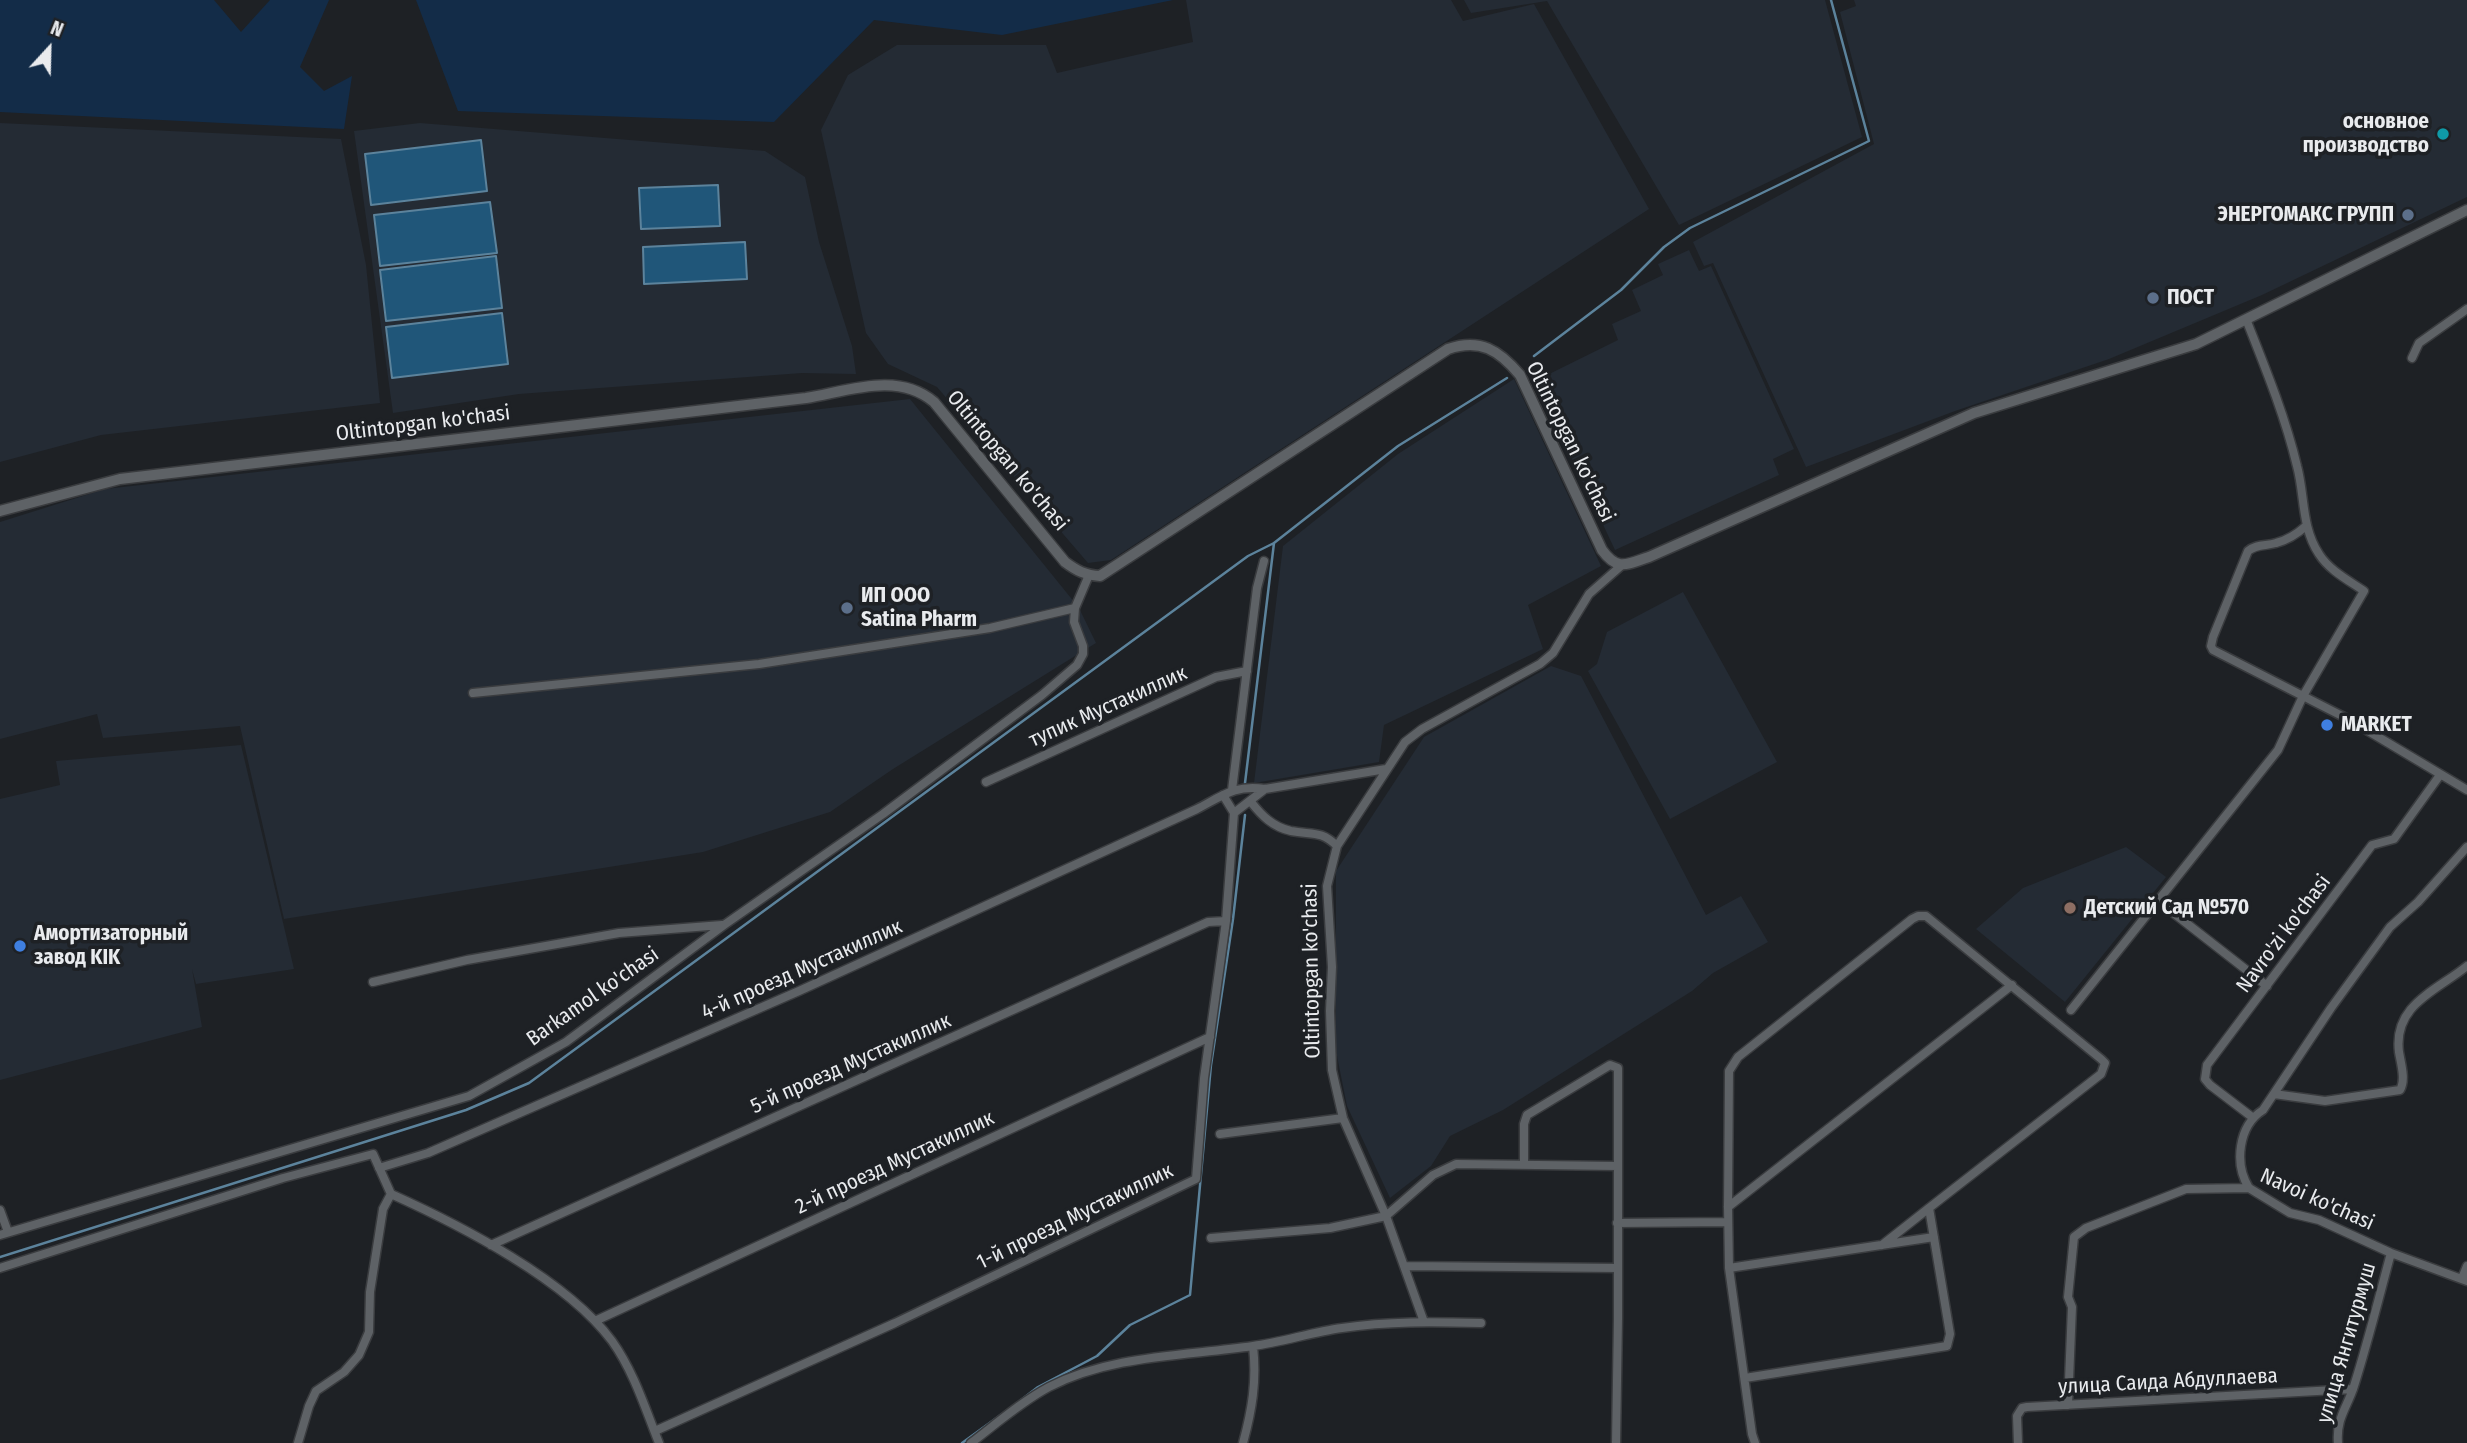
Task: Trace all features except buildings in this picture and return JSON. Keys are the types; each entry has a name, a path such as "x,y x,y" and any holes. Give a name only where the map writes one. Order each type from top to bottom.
{"street":[{"name":"Oltintopgan ko'chasi","path":"1424,1322 1386,1216 1343,1118 1332,1070 1330,1011 1332,967 1327,886 1337,846 1405,742 1422,729 1540,664 1553,653 1589,594 1622,565 1649,557 1974,413 2196,344 2467,210"},
{"path":"2413,358 2419,343 2467,309"},
{"path":"2071,1010 2278,750 2303,696 2364,591 2333,569 2320,555 2306,526 2298,467 2246,319"},
{"name":"Oltintopgan ko'chasi","path":"0,511 120,479 806,398 879,385 898,385 915,390 934,402 1065,562 1077,571 1100,576 1448,349 1461,344 1479,344 1496,352 1520,374 1602,550 1613,563 1622,565"},
{"path":"2306,526 2292,538 2275,544 2252,547 2248,551 2211,646 2219,654 2348,719 2467,790"},
{"path":"1264,561 1257,588 1232,790 1248,786 1265,789 1386,769"},
{"path":"473,693 759,664 990,628 1075,608 1089,575"},
{"name":"Barkamol ko'chasi","path":"4,1234 469,1096 566,1042 724,925 883,814 1042,695 1077,665 1083,654 1074,622 1075,608"},
{"name":"тупик Мустакиллик","path":"986,782 1216,677 1247,671"},
{"name":"Navro'zi ko'chasi","path":"2252,1117 2210,1085 2205,1079 2207,1065 2372,845 2394,839 2440,775"},
{"path":"1223,795 1234,813 1265,789"},
{"name":"4-й проезд Мустакиллик","path":"380,1168 428,1153 562,1096 812,985 1232,790"},
{"path":"1251,802 1267,820 1279,827 1322,834 1337,846"},
{"name":"1-й проезд Мустакиллик","path":"654,1432 895,1323 1196,1179 1204,1078 1226,921 1234,813"},
{"path":"2249,1188 2241,1175 2240,1155 2244,1135 2252,1117 2263,1110 2330,1008 2390,927 2418,902 2467,847"},
{"path":"2158,901 2267,986"},
{"path":"1755,1443 1729,1268 1728,1081 1733,1063 1912,919 1926,916 2105,1063 2101,1074 1881,1246"},
{"name":"5-й проезд Мустакиллик","path":"491,1245 1208,922 1226,921"},
{"path":"373,982 467,960 619,933 724,925"},
{"path":"2274,1094 2325,1101 2400,1090 2403,1082 2398,1042 2399,1030 2406,1016 2424,995 2467,966"},
{"path":"1728,1207 2012,985"},
{"name":"2-й проезд Мустакиллик","path":"595,1321 1210,1037"},
{"path":"1524,1164 1524,1124 1527,1115 1611,1065 1618,1068 1616,1443"},
{"path":"1220,1134 1343,1118"},
{"path":"0,1268 283,1178 373,1154 391,1194 491,1245 548,1281 595,1321 631,1373 659,1443"},
{"path":"1211,1238 1330,1228 1386,1216 1433,1175 1456,1164 1618,1166"},
{"name":"Navoi ko'chasi","path":"2067,1405 2072,1307 2068,1297 2074,1237 2086,1228 2186,1189 2249,1188 2290,1213 2319,1220 2391,1253 2464,1279"},
{"path":"298,1443 316,1391 344,1372 359,1355 369,1332 370,1292 383,1209 391,1194"},
{"path":"1745,1378 1947,1346 1950,1334 1929,1208"},
{"path":"0,1210 4,1234"},
{"path":"1617,1223 1728,1222"},
{"path":"1729,1268 1934,1237"},
{"name":"улица Янгитурмуш","path":"2338,1443 2340,1415 2353,1389 2391,1253"},
{"path":"1405,1266 1618,1268"},
{"path":"2464,1279 2467,1266"},
{"path":"971,1443 1049,1387 1078,1375 1124,1363 1253,1346 1340,1328 1424,1322 1481,1323"},
{"path":"1242,1443 1253,1408 1253,1346"},
{"name":"улица Саида Абдуллаева","path":"2018,1443 2017,1416 2022,1408 2353,1389"}],"shaded area":[{"path":"0,0 214,0 241,32 270,0 329,0 300,67 324,91 352,76 344,129 0,112"},
{"path":"416,0 1173,0 1002,35 874,20 774,122 458,111"},
{"path":"1186,0 1451,0 1463,21 1534,4 1649,209 1111,560 1088,563 937,387 888,364 866,333 821,130 848,75 897,45 1046,45 1057,73 1193,42"},
{"path":"1464,0 1825,0 1862,137 1679,225 1547,1 1471,13"},
{"path":"1854,0 2467,0 2467,197 2262,295 2109,359 1955,411 1806,467 1713,263 1704,266 1693,242 1874,144 1840,12 1856,6"},
{"path":"0,123 341,139 366,265 380,403 101,435 0,462"},
{"path":"420,123 765,151 805,177 819,242 852,346 856,374 802,373 519,394 393,413 354,131"},
{"path":"481,140 487,191 371,205 365,154"},
{"path":"718,185 720,226 641,229 639,188"},
{"path":"490,202 497,253 380,266 374,215"},
{"path":"745,242 747,279 644,284 643,247"},
{"path":"1689,250 1699,271 1711,266 1794,449 1773,459 1779,475 1615,550 1535,381 1618,340 1612,324 1641,311 1632,290 1663,275 1658,264"},
{"path":"496,256 502,308 386,321 380,270"},
{"path":"502,313 508,364 392,378 386,327"},
{"path":"1514,379 1601,566 1528,605 1543,649 1384,725 1379,762 1254,783 1283,546 1398,454"},
{"path":"910,399 1079,608 1096,643 893,769 830,812 703,852 284,919 240,726 103,738 97,714 0,739 0,522 105,489"},
{"path":"1683,592 1777,762 1670,819 1588,671 1597,664 1607,632"},
{"path":"1551,666 1581,676 1706,915 1741,896 1768,942 1713,973 1692,991 1503,1110 1450,1136 1431,1166 1390,1198 1347,1106 1336,1051 1336,871 1424,737"},
{"path":"241,745 294,969 196,984 192,969 202,1027 0,1080 0,799 60,785 56,761"},
{"name":"Детский Сад №570","path":"2126,847 2166,877 2065,1002 1976,929 2023,888"}],"waterway":[{"path":"1534,356 1621,290 1664,247 1690,228 1869,141 1831,0"},
{"path":"0,1257 466,1110 529,1083 1248,556 1274,543 1398,446 1507,378"},
{"path":"1245,783 1274,543"},
{"path":"1021,1400 1038,1387 1097,1356 1130,1325 1190,1295 1211,1065 1233,919 1245,815"},
{"path":"962,1443 1002,1414"}],"place":[{"name":"основное производство","path":"2443,134"},
{"name":"ЭНЕРГОМАКС ГРУПП","path":"2408,215"},
{"name":"ПОСТ","path":"2153,298"},
{"name":"ИП ООО Satina Pharm","path":"847,608"},
{"name":"MARKET","path":"2327,725"},
{"name":"Детский Сад №570","path":"2070,908"},
{"name":"Амортизаторный завод KIK","path":"20,946"}]}
